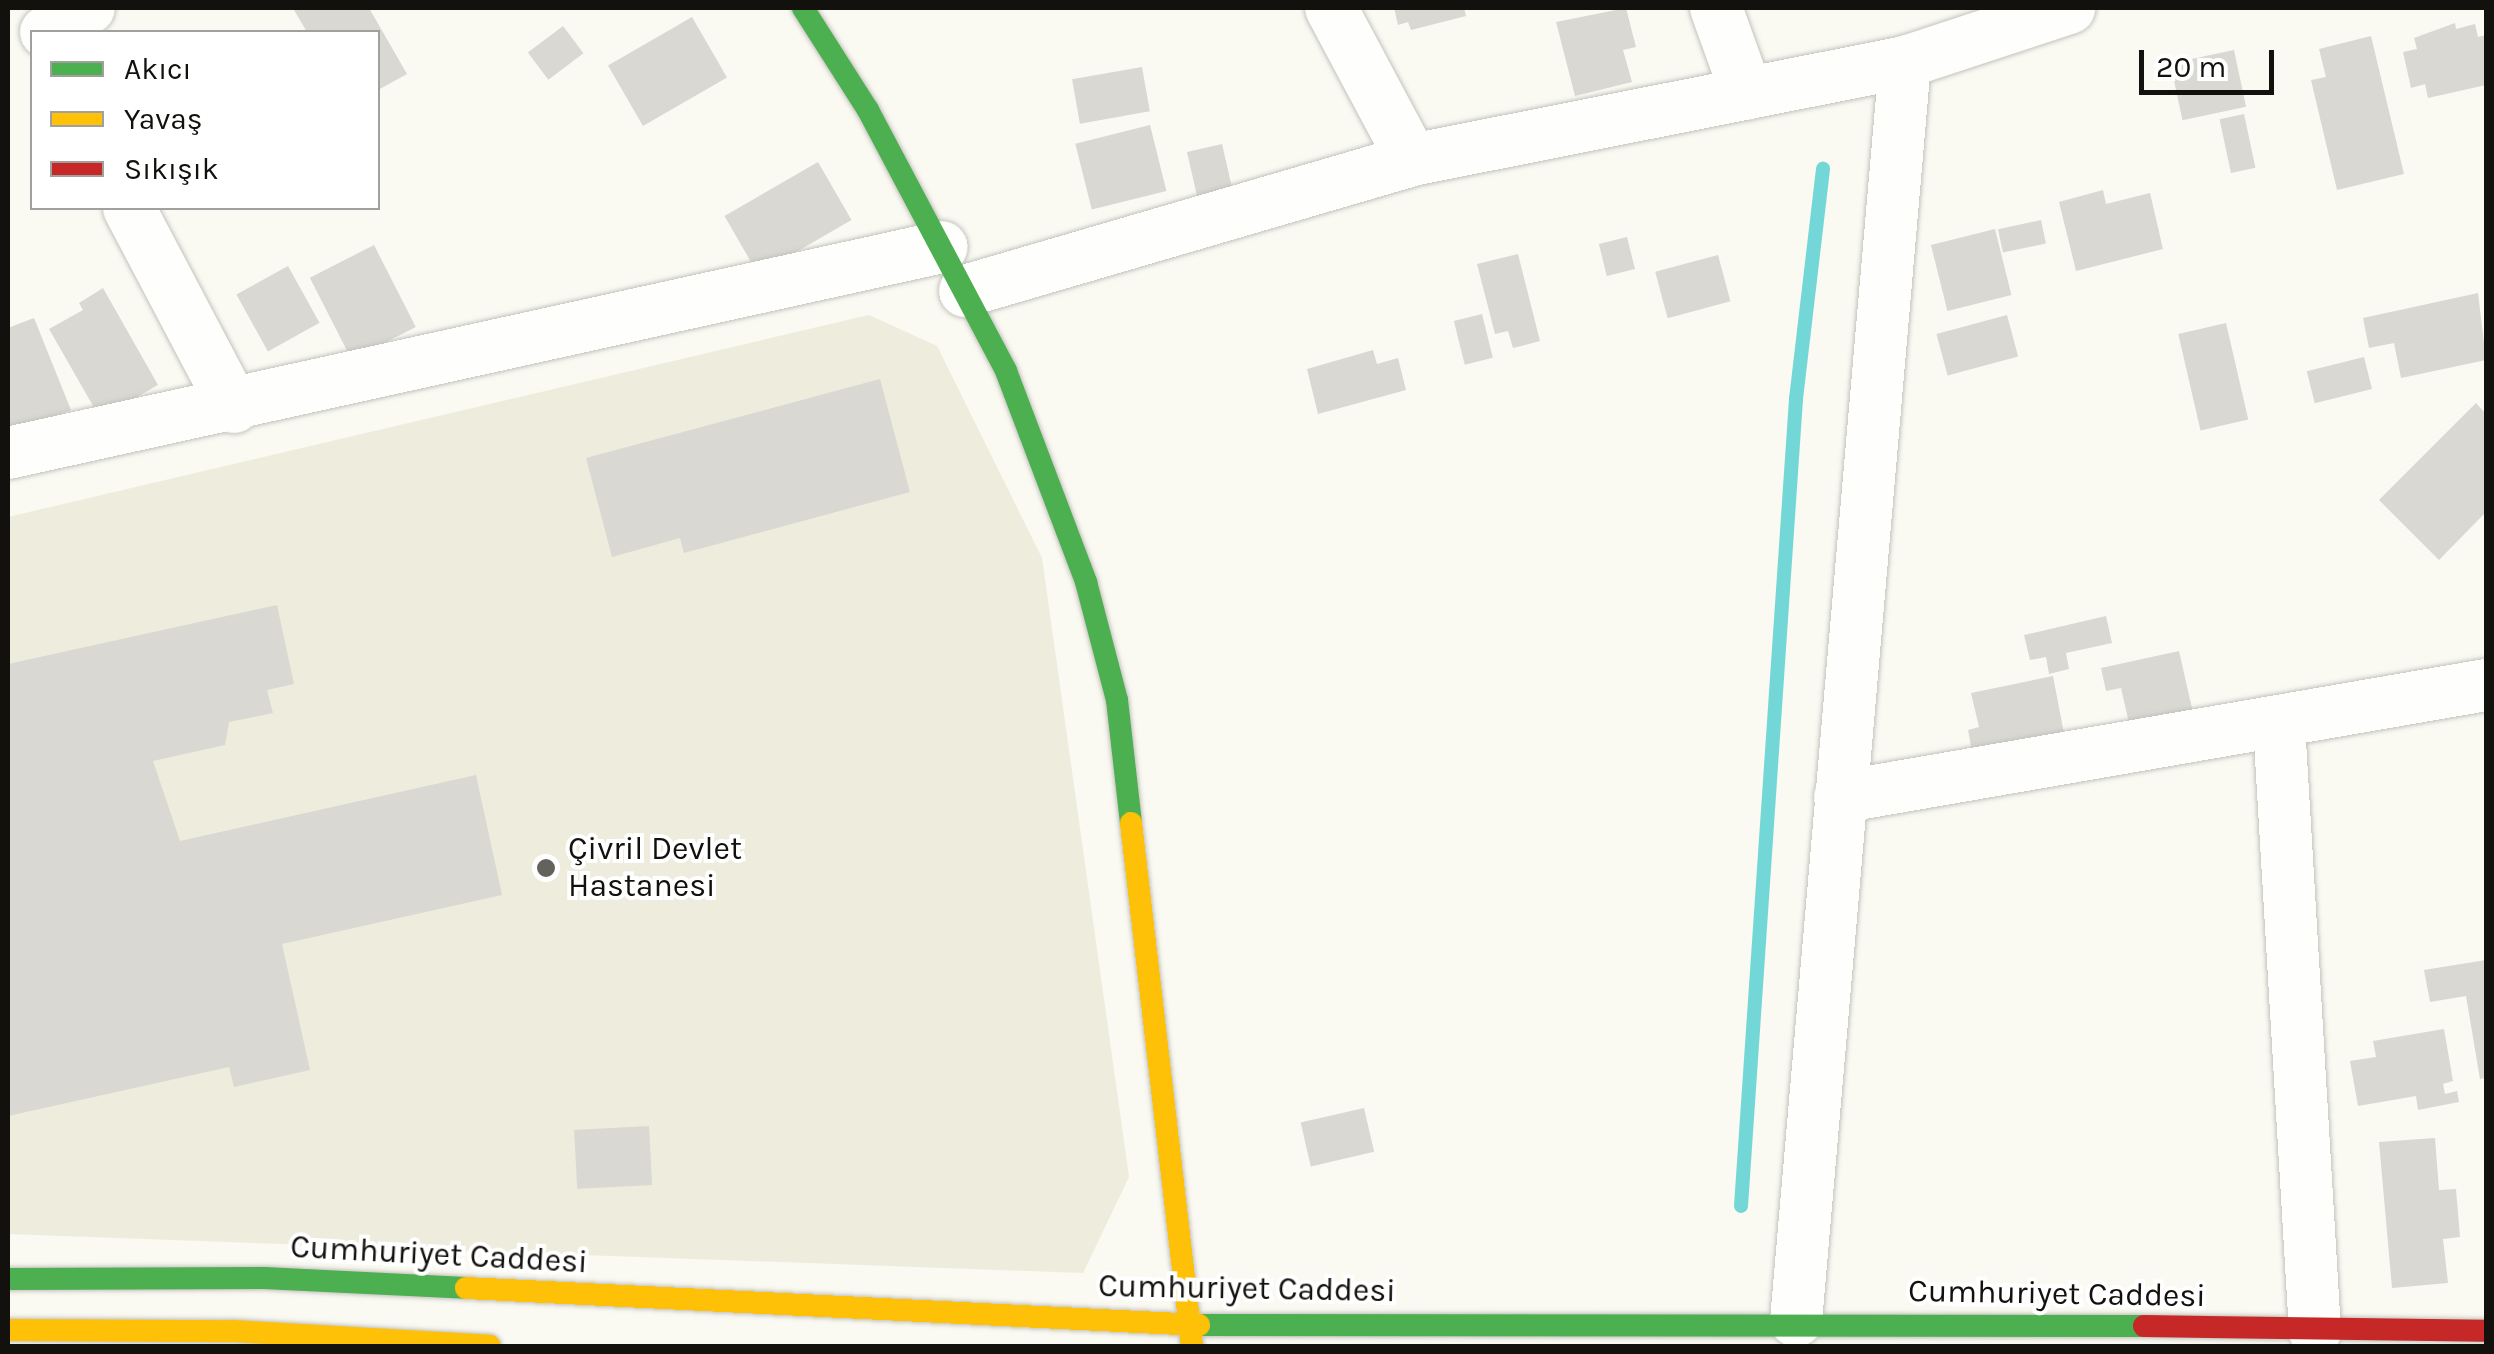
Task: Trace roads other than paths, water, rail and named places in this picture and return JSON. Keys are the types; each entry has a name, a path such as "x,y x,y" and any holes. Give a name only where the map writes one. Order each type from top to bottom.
{"main road":[{"path":"803,8 953,269 1054,487 1117,700 1191,1336"},
{"name":"Cumhuriyet Caddesi","path":"8,1280 264,1278 1191,1336 1796,1321 2486,1332"},
{"path":"8,1330 490,1346"}],"street":[{"path":"22,8 35,30"},
{"path":"50,30 90,8"},
{"path":"1331,8 1412,160"},
{"path":"1716,8 1747,94"},
{"path":"8,452 953,269 1412,160 1905,62 2045,11"},
{"path":"1796,1321 1905,62"},
{"path":"130,210 234,407"},
{"path":"1840,797 2486,685"},
{"path":"2278,724 2314,1332"}],"waterway":[{"path":"1741,1206 1796,399 1823,169"}],"place":[{"name":"Çivril Devlet Hastanesi","path":"546,868"}]}
